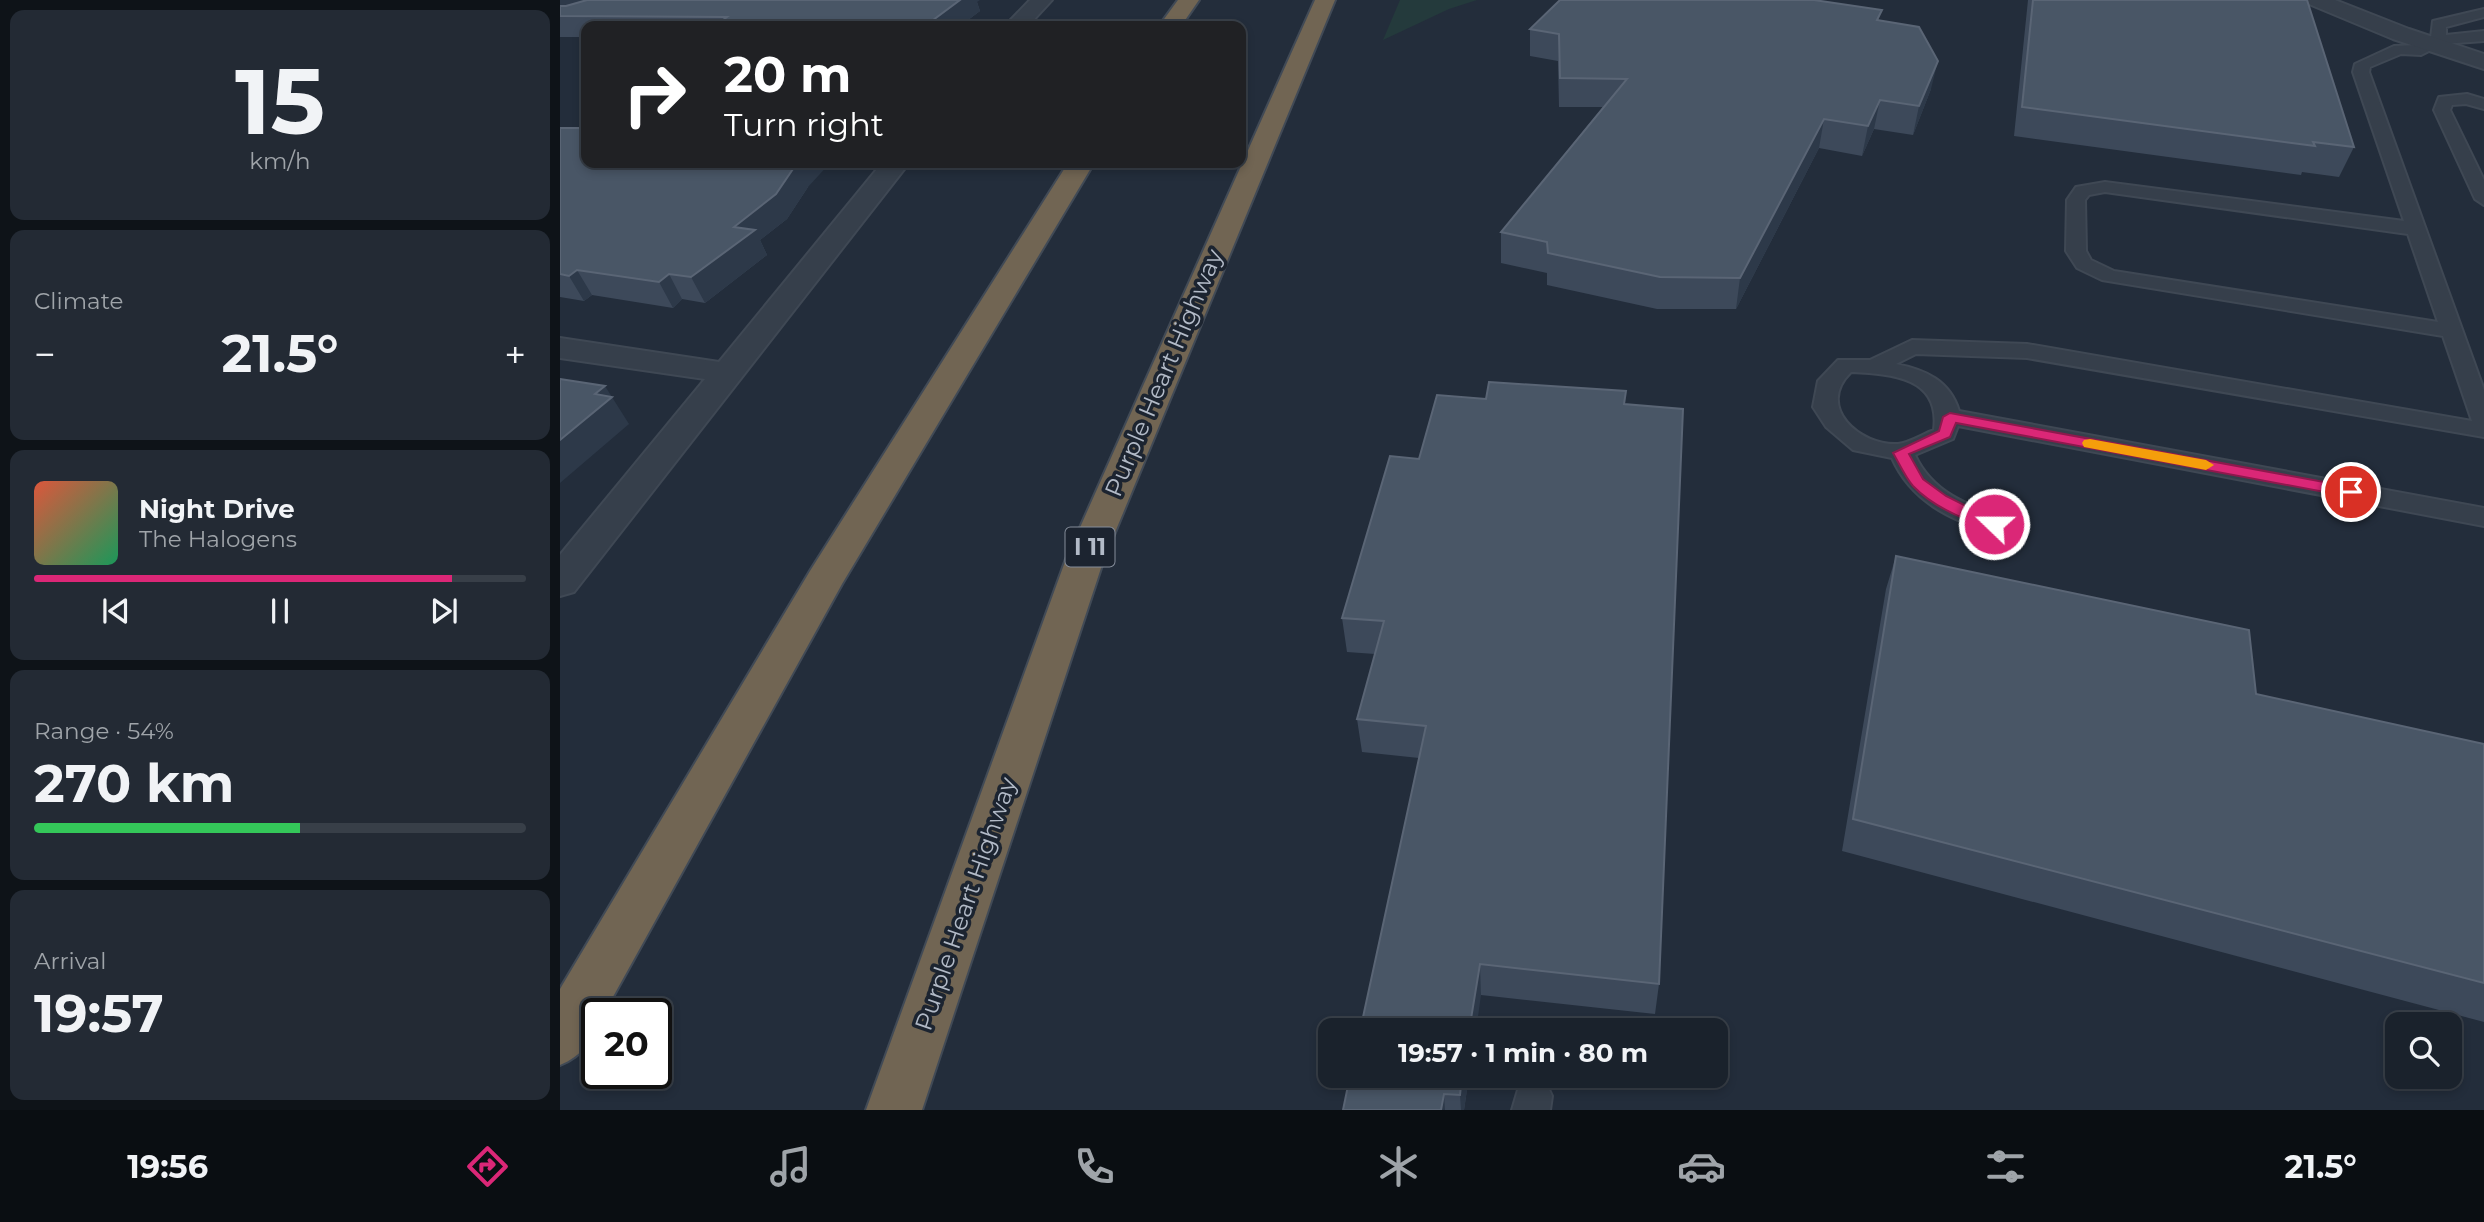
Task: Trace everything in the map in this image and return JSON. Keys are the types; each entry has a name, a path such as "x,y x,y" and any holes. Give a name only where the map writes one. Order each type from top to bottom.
{"highway":[{"path":"1174,21 1189,0"},
{"name":"Purple Heart Highway","path":"894,1110 1085,559 1325,0"},
{"path":"560,1040 824,581 1078,168"}],"street":[{"path":"1021,21 1042,0"},
{"path":"2316,0 2430,45 2484,62"},
{"path":"560,582 892,168"},
{"path":"560,348 728,373"}],"lane":[{"path":"2484,13 2438,24 2423,57 2383,73 2361,72 2484,422"},
{"path":"2430,45 2484,36"},
{"path":"2484,104 2467,99 2445,100 2442,110 2484,200"},
{"path":"2417,229 2105,187 2083,191 2076,200 2076,251 2084,264 2109,276 2453,331"},
{"path":"1874,367 1912,347 2027,351 2484,430"},
{"path":"1846,365 1874,367 1920,377 1947,400 1950,417 1945,434 1901,453 1861,445 1833,422 1825,407 1829,381 1846,365"},
{"path":"1950,417 2484,517"},
{"path":"1901,453 1918,482 1925,488 1972,516 1994,524"}],"green space":[{"path":"1400,0 1477,0 1449,9 1383,40"}],"building":[{"path":"587,0 960,0 932,21 737,21 723,20 727,17 560,16 560,6"},
{"path":"1560,0 1814,0 1882,10 1877,20 1919,27 1938,61 1919,106 1880,100 1868,126 1824,119 1740,278 1660,277 1548,253 1547,242 1501,232 1627,79 1560,78 1559,34 1530,29"},
{"path":"2033,0 2307,0 2354,147 2313,142 2315,146 2022,107"},
{"path":"560,128 581,128 581,168 794,168 776,194 734,227 755,230 691,277 669,274 659,282 577,270 569,276 560,274"},
{"path":"560,379 605,386 595,394 612,397 560,440"},
{"path":"1489,382 1626,391 1624,404 1683,409 1659,984 1480,964 1471,1018 1363,1018 1426,726 1357,719 1384,621 1342,618 1390,456 1419,459 1437,395 1486,399"},
{"path":"1896,556 2249,630 2256,694 2484,744 2484,983 1853,819"},
{"path":"1348,1088 1461,1088 1460,1095 1444,1094 1441,1110 1343,1110"}],"slow traffic":[{"path":"2090,443 2206,465"}],"route":[{"path":"1994,524 1972,516 1941,499 1918,482 1901,453 1945,434 1950,417 2351,492"}]}
